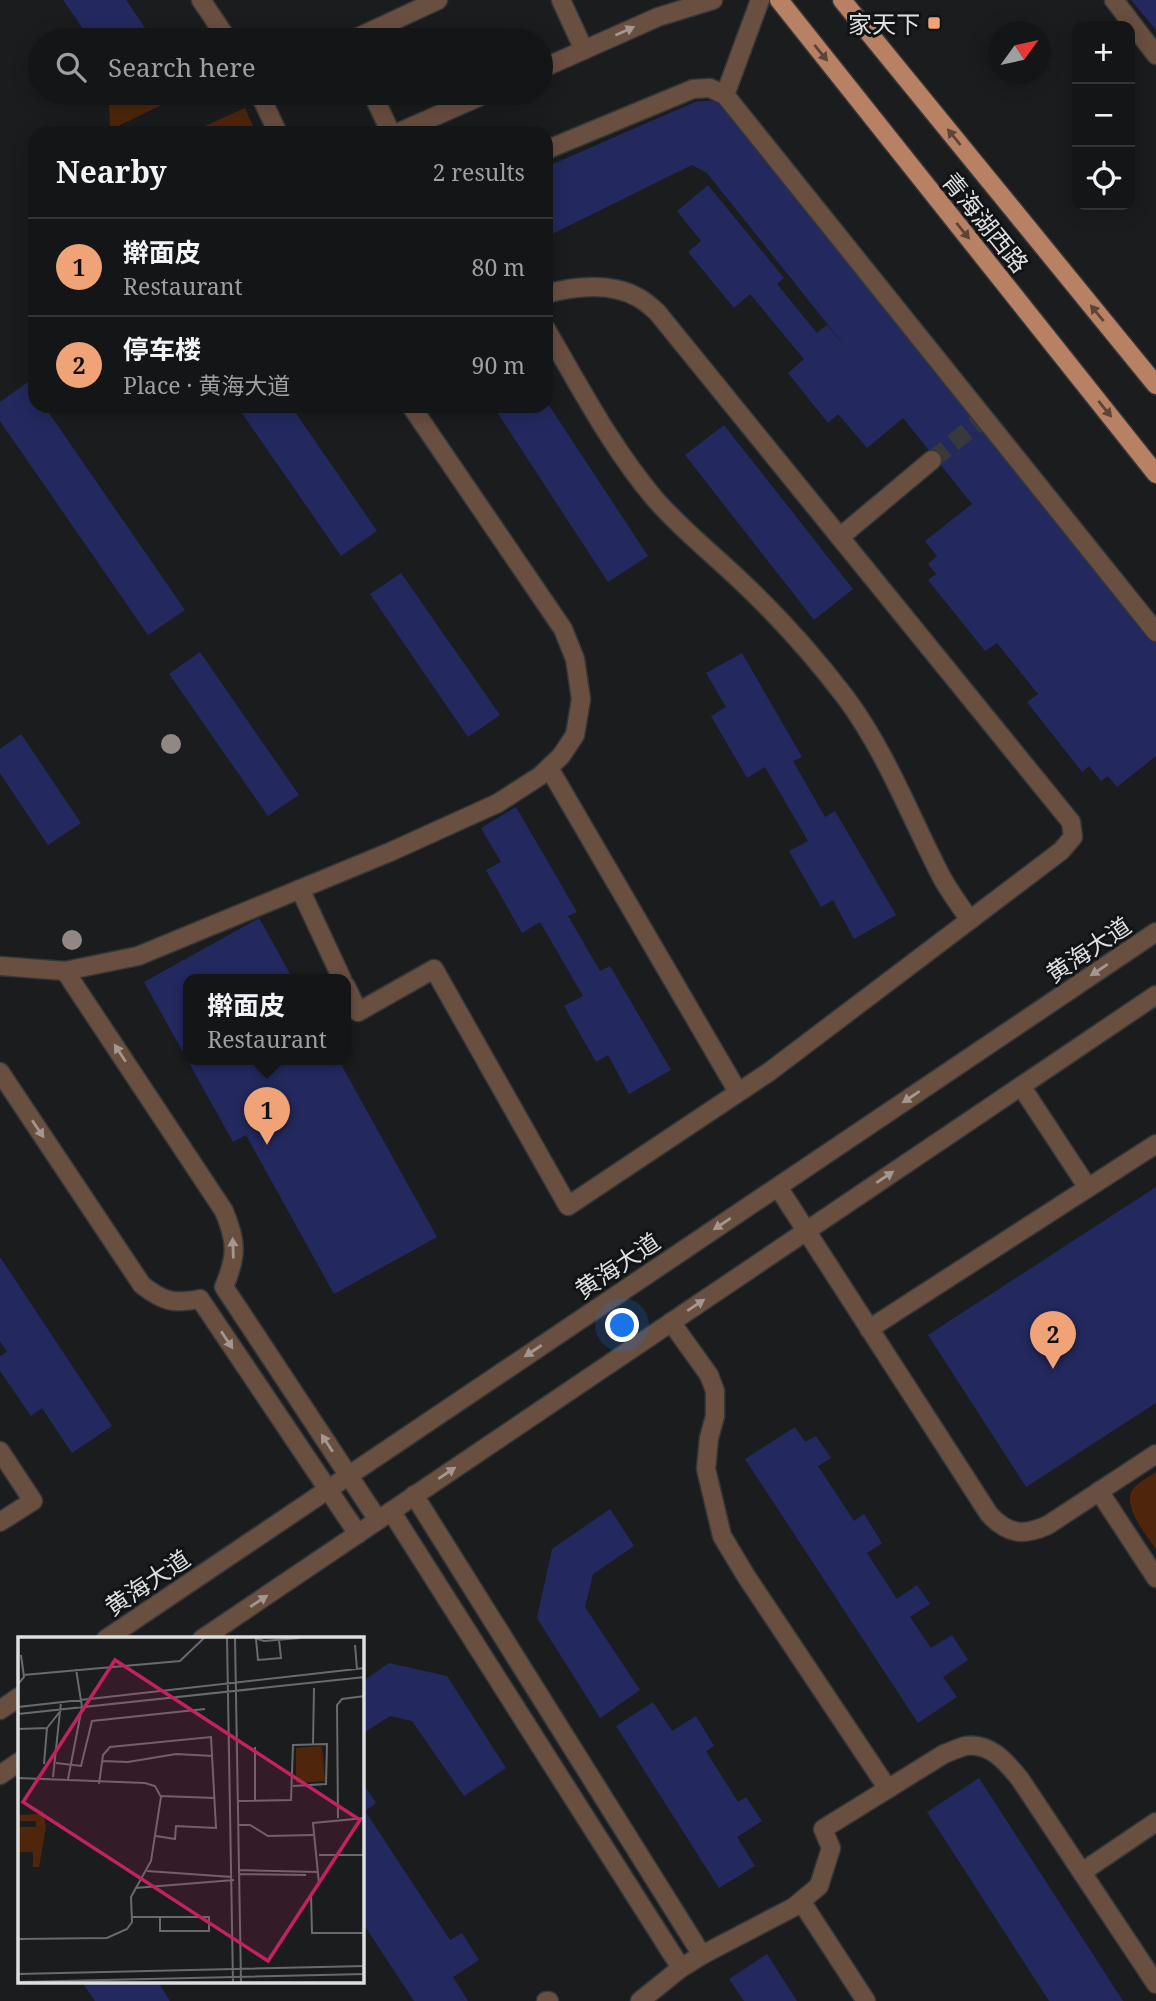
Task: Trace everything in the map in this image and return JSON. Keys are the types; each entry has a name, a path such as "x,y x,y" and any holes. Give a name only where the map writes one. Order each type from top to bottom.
{"main road":[{"name":"青海湖西路","path":"779,0 1156,474"},
{"name":"青海湖西路","path":"842,0 1156,385"}],"street":[{"path":"201,0 220,28"},
{"path":"378,28 438,0"},
{"path":"561,0 584,50"},
{"path":"553,64 658,17 713,0"},
{"path":"725,96 760,0"},
{"path":"1114,0 1156,55"},
{"path":"553,147 693,89 710,88 725,96 982,419 1156,632"},
{"path":"265,105 275,126"},
{"path":"378,105 388,126"},
{"path":"413,126 461,105"},
{"path":"351,997 358,1012 434,969 568,1206 769,1072 1061,851 1073,837 1071,822 657,312 638,297 617,290 567,288 553,293"},
{"path":"553,341 619,454 656,500 752,593 847,699 909,808 942,878 970,920"},
{"path":"0,966 65,971 138,956 390,852 498,803 540,776 561,757 575,735 581,699 575,659 563,629 416,413"},
{"path":"840,537 932,460"},
{"path":"549,768 738,1092"},
{"path":"300,889 340,974"},
{"name":"黄海大道","path":"109,1637 1156,932"},
{"path":"65,971 224,1211 232,1229 234,1244 233,1264 224,1287 348,1475 385,1516 681,1968"},
{"path":"205,1637 1156,995"},
{"path":"0,1072 142,1285 159,1298 178,1303 200,1298 358,1534"},
{"path":"1021,1086 1088,1188"},
{"path":"869,1329 1156,1144"},
{"path":"778,1187 998,1524 1024,1533 1048,1525 1156,1454"},
{"path":"671,1322 709,1375 715,1391 715,1416 709,1438 706,1469 722,1536 888,1788"},
{"path":"0,1451 33,1501 0,1522"},
{"path":"1099,1491 1156,1578"},
{"path":"414,1495 702,1955"},
{"path":"0,1710 18,1698"},
{"path":"640,2001 681,1968 794,1907 819,1886 831,1847 823,1829 944,1754 965,1746 984,1747 1004,1759 1156,1984"},
{"path":"0,1775 18,1763"},
{"path":"1082,1872 1156,1822"},
{"path":"801,1900 866,2001"}],"shaded area":[{"path":"109,105 161,105 118,126 110,126"},
{"path":"245,108 253,126 205,126"},
{"path":"1156,1472 1156,1549 1133,1512 1130,1496 1135,1486"}],"building":[{"path":"63,0 126,0 145,28 83,28"},
{"path":"1131,0 1156,0 1156,30"},
{"path":"716,100 1156,643 1156,756 1117,787 1108,776 1101,781 1089,766 1082,772 1027,702 1038,694 997,643 985,651 928,580 936,574 928,564 937,556 925,541 972,504 903,418 867,448 838,414 828,423 788,373 804,359 750,294 734,308 688,252 701,241 677,211 708,185 784,278 777,284 817,333 827,325 848,350 707,173 692,165 553,234 553,164 695,102"},
{"path":"28,382 28,413 49,413 185,610 148,635 0,421 0,402"},
{"path":"553,412 648,556 608,582 498,413"},
{"path":"242,413 296,413 377,531 341,556"},
{"path":"724,425 853,589 814,620 685,455"},
{"path":"401,573 500,715 468,737 370,594"},
{"path":"200,652 299,795 268,816 169,674"},
{"path":"742,653 802,757 793,761 825,817 835,811 896,915 854,939 833,900 821,907 789,851 808,841 765,767 747,778 711,716 726,707 706,673"},
{"path":"21,734 81,823 48,845 0,773 0,749"},
{"path":"516,807 577,912 568,916 600,971 610,966 671,1070 629,1094 608,1055 596,1062 564,1006 583,996 540,922 522,933 486,870 501,862 481,828"},
{"path":"259,918 290,974 183,974 183,1052 144,982"},
{"path":"190,1065 341,1065 437,1237 334,1294 246,1135 233,1142"},
{"path":"1156,1187 1156,1403 1026,1487 928,1335"},
{"path":"0,1257 112,1426 72,1453 42,1408 31,1416 0,1371 0,1356 7,1352 0,1341"},
{"path":"795,1427 805,1442 816,1436 831,1458 818,1466 854,1521 864,1514 882,1543 867,1553 897,1599 917,1585 930,1604 910,1617 931,1648 952,1635 968,1660 943,1677 957,1697 918,1723 745,1459"},
{"path":"610,1509 634,1546 593,1574 585,1607 640,1690 600,1718 537,1618 552,1549"},
{"path":"389,1663 447,1676 506,1768 464,1796 412,1721 390,1716 364,1733 364,1681"},
{"path":"653,1702 672,1731 696,1716 714,1746 706,1751 738,1802 746,1797 762,1821 737,1837 755,1866 719,1888 616,1726"},
{"path":"979,1778 1123,2001 1049,2001 927,1812"},
{"path":"364,1785 376,1803 365,1811 450,1940 462,1933 479,1960 453,1977 468,2001 414,2001 364,1925"},
{"path":"767,1954 797,2001 744,2001 729,1979"},
{"path":"83,1983 159,1983 170,2001 95,2001"}],"tunnel":[{"path":"932,460 980,421"}],"place":[{"name":"家天下","path":"934,23"},
{"name":"擀面皮","path":"267,1145"},
{"name":"停车楼","path":"1053,1369"}]}
